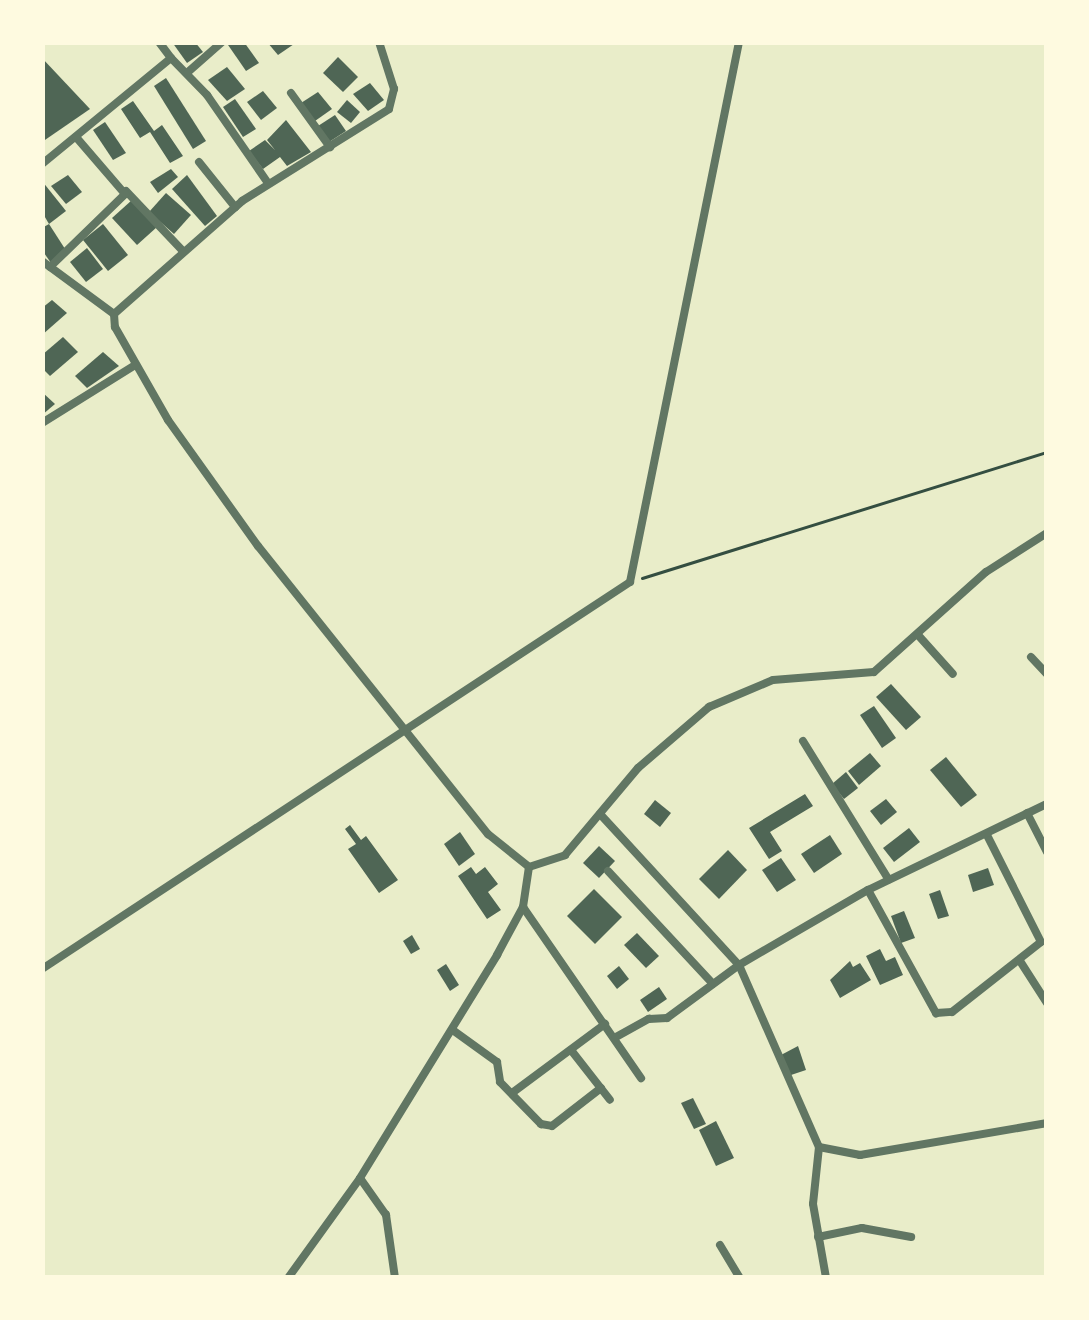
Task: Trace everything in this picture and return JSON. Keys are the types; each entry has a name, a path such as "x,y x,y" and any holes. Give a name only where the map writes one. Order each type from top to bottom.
{"street":[{"path":"159,42 188,72 268,183"},
{"path":"188,72 222,42"},
{"path":"113,314 235,207 382,116 394,98 379,42"},
{"path":"42,969 630,582 739,42"},
{"path":"42,164 171,58"},
{"path":"291,93 330,147"},
{"path":"76,137 183,251"},
{"path":"200,162 235,207"},
{"path":"123,189 121,202 46,264 113,314 135,365 258,547 403,733 504,852 529,867 565,856 659,747 709,707 773,680 874,672 986,572 1047,533"},
{"path":"42,424 135,365"},
{"path":"918,635 953,674"},
{"path":"1031,657 1047,674"},
{"path":"802,741 889,880"},
{"path":"616,1037 649,1019 667,1018 739,965 868,890 1047,804"},
{"path":"1027,813 1047,852"},
{"path":"600,814 739,965 819,1148 812,1204 826,1278"},
{"path":"868,890 936,1013 952,1012 1044,940 987,835"},
{"path":"288,1278 454,1030 523,907 529,867"},
{"path":"608,871 713,984"},
{"path":"523,907 641,1078"},
{"path":"1020,961 1047,1003"},
{"path":"512,1094 605,1024"},
{"path":"454,1030 497,1062 500,1082 547,1126 601,1088"},
{"path":"571,1050 610,1100"},
{"path":"819,1148 860,1155 1047,1124"},
{"path":"359,1178 386,1216 395,1278"},
{"path":"818,1237 862,1228 911,1237"},
{"path":"720,1245 740,1278"}],"path":[{"path":"630,582 1047,452"}],"building":[{"path":"172,42 195,42 203,52 187,63"},
{"path":"226,42 244,42 259,63 246,71"},
{"path":"267,42 297,42 278,55"},
{"path":"338,57 358,77 343,92 323,73"},
{"path":"42,58 90,109 42,142"},
{"path":"227,67 245,89 227,101 208,80"},
{"path":"166,78 206,141 193,149 154,86"},
{"path":"370,83 384,100 368,111 353,94"},
{"path":"263,91 277,108 261,120 247,102"},
{"path":"318,92 332,109 315,121 301,103"},
{"path":"235,99 256,129 243,137 223,107"},
{"path":"347,100 360,112 351,123 337,112"},
{"path":"133,101 154,131 162,125 183,156 170,163 150,132 140,138 121,109"},
{"path":"335,115 346,131 329,142 318,126"},
{"path":"286,120 311,152 287,166 280,157 263,169 249,151 265,140 275,150 267,140"},
{"path":"105,122 126,153 113,160 93,130"},
{"path":"171,169 178,177 158,193 150,182"},
{"path":"68,175 82,192 66,204 51,186"},
{"path":"187,175 217,216 205,226 172,189"},
{"path":"42,181 66,211 49,224 42,212"},
{"path":"166,193 191,215 174,234 149,212"},
{"path":"132,200 157,227 137,245 112,218"},
{"path":"49,224 67,252 51,263 42,250 42,228"},
{"path":"103,224 128,255 108,271 83,240"},
{"path":"87,248 103,269 86,282 70,262"},
{"path":"52,300 67,313 42,335 42,308"},
{"path":"63,337 78,352 50,376 42,368 42,355"},
{"path":"103,352 119,366 87,388 75,376"},
{"path":"42,392 55,404 42,415"},
{"path":"891,684 921,717 906,730 876,697"},
{"path":"874,706 896,738 882,748 860,715"},
{"path":"870,753 881,766 859,785 848,771"},
{"path":"946,757 977,795 961,807 930,770"},
{"path":"846,772 858,788 844,799 832,784"},
{"path":"805,794 813,806 770,832 782,851 769,859 749,828"},
{"path":"886,799 897,812 881,825 870,811"},
{"path":"655,800 671,813 660,827 644,814"},
{"path":"350,825 361,840 366,836 398,880 379,893 348,849 356,844 345,829"},
{"path":"909,828 920,842 894,862 883,848"},
{"path":"460,832 475,854 459,866 444,844"},
{"path":"830,835 842,854 814,873 801,854"},
{"path":"599,846 615,861 599,878 583,863"},
{"path":"728,850 747,870 719,899 699,879"},
{"path":"781,858 796,880 777,892 762,870"},
{"path":"471,867 476,874 485,867 498,884 488,892 501,910 487,919 458,876"},
{"path":"988,868 994,885 973,892 968,875"},
{"path":"594,889 622,917 595,944 567,916"},
{"path":"940,890 949,916 938,919 929,894"},
{"path":"904,911 915,938 901,943 891,916"},
{"path":"637,933 659,956 646,968 624,945"},
{"path":"412,935 420,949 411,954 403,941"},
{"path":"880,949 886,961 895,957 903,975 880,985 866,956"},
{"path":"850,961 853,967 860,963 871,980 840,998 830,980"},
{"path":"446,964 459,985 450,991 437,970"},
{"path":"619,966 629,979 617,989 607,976"},
{"path":"659,987 667,999 648,1012 640,1000"},
{"path":"798,1046 806,1070 788,1076 781,1055"},
{"path":"693,1098 706,1124 694,1129 681,1103"},
{"path":"716,1121 734,1158 716,1166 699,1130"}]}
